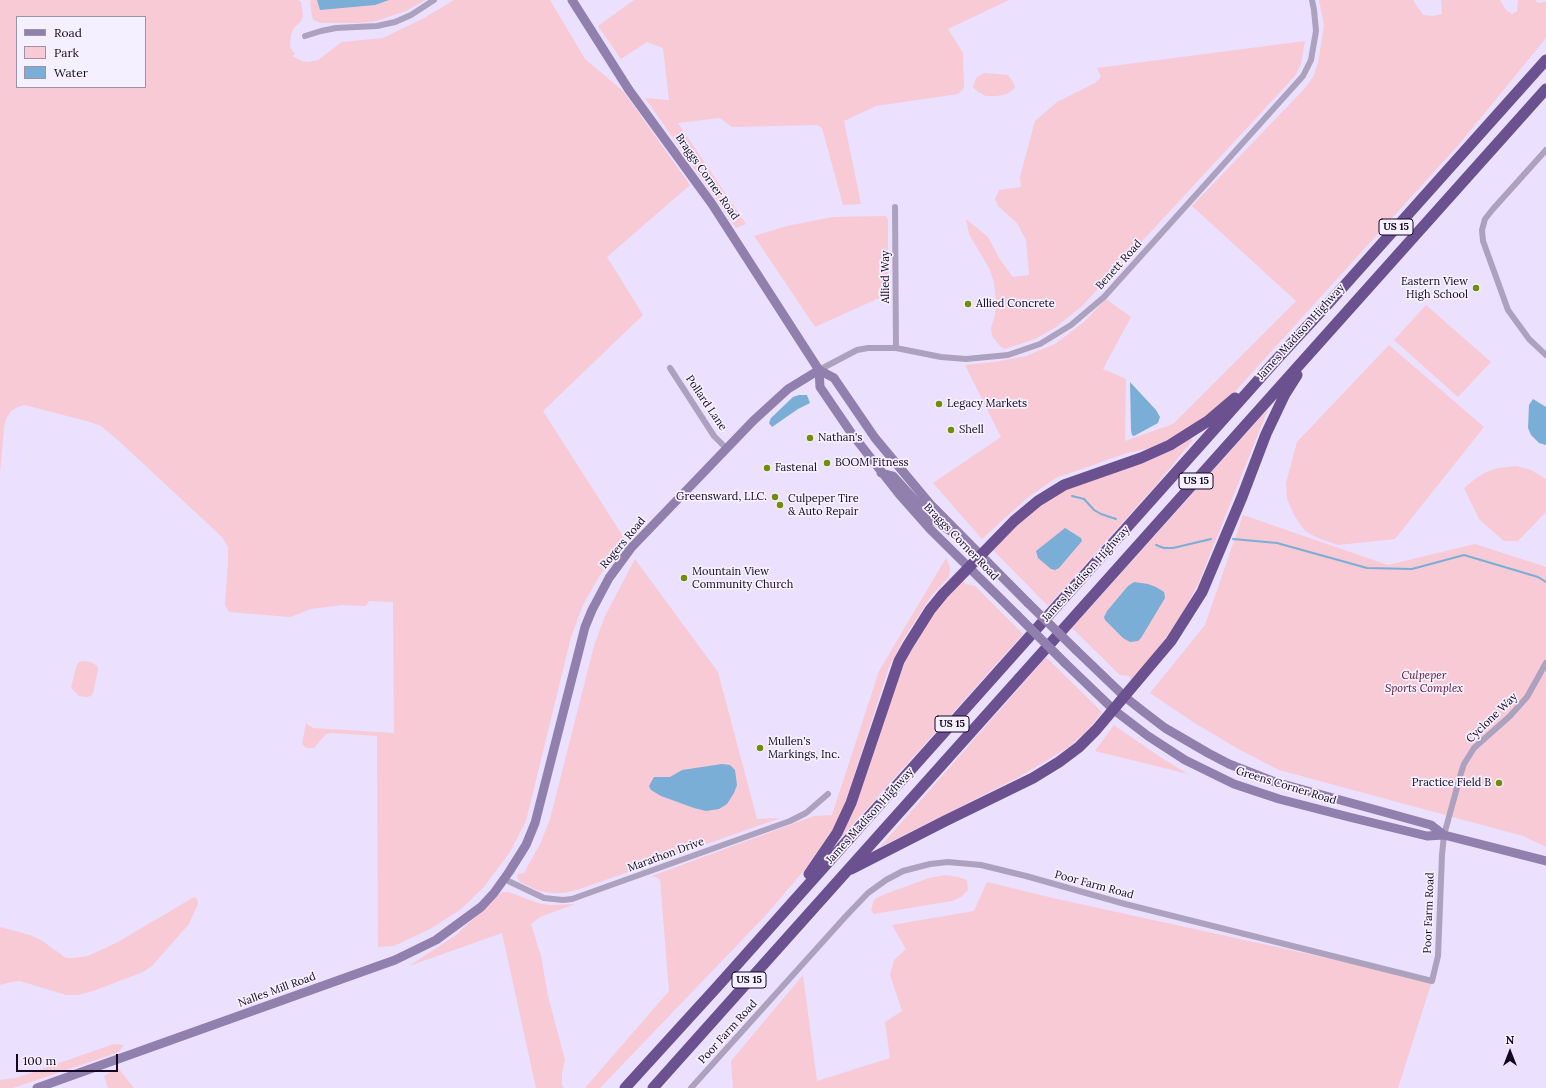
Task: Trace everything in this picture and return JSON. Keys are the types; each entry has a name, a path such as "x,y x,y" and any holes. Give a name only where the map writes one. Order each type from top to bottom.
{"highway":[{"name":"James Madison Highway","path":"625,1088 780,917 1278,358 1546,60"},
{"name":"James Madison Highway","path":"653,1088 1546,89"},
{"path":"846,872 1033,778 1053,766 1079,747 1114,710 1171,641 1202,592 1242,497 1266,434 1285,394 1314,348"},
{"path":"780,917 828,848 844,818 858,786 899,661 930,610 968,567 1025,510 1057,488 1080,478 1141,458 1170,445 1191,433 1235,398 1278,358"}],"street":[{"path":"305,36 336,28 377,26 396,22 411,15 434,0"},
{"name":"Braggs Corner Road","path":"572,0 629,90 712,204 819,370 834,378 889,456 930,504 964,540 1125,697"},
{"name":"Benett Road","path":"819,370 857,350 868,348 896,348 966,359 1008,355 1040,344 1072,326 1107,294 1303,76 1311,60 1316,31 1312,0"},
{"path":"1546,150 1493,209 1485,219 1482,230 1483,241 1508,310 1529,339 1546,355"},
{"name":"Allied Way","path":"895,207 896,348"},
{"name":"Pollard Lane","path":"670,368 714,436 726,448"},
{"name":"Braggs Corner Road","path":"819,370 820,387 881,473 930,529 1114,710"},
{"name":"Rogers Road","path":"504,879 526,845 535,823 580,644 592,610 609,578 631,548 726,448 793,384 819,370"},
{"path":"881,473 893,476 932,519 964,540"},
{"name":"Cyclone Way","path":"1444,835 1461,773 1469,755 1480,741 1519,707 1534,687 1546,663"},
{"name":"Greens Corner Road","path":"1125,697 1165,728 1197,748 1229,764 1275,782 1431,825 1444,835"},
{"name":"Greens Corner Road","path":"1114,710 1165,748 1208,773 1234,784 1279,799 1412,833 1427,836 1444,835 1546,861"},
{"name":"Marathon Drive","path":"504,879 544,898 563,900 572,899 790,821 806,813 828,794"},
{"name":"Poor Farm Road","path":"691,1088 865,896 886,880 914,867 948,862 981,865 1125,904 1432,981 1438,956 1441,866 1444,835"},
{"name":"Nalles Mill Road","path":"37,1088 395,960 436,940 462,921 481,906 494,893 504,879"}],"green space":[{"path":"0,0 298,0 301,2 303,16 301,21 294,28 291,35 290,47 295,54 292,56 302,61 309,62 318,60 342,42 383,38 424,18 454,0 550,0 585,59 623,91 690,185 607,257 643,315 543,411 626,541 600,575 583,605 571,637 526,821 510,852 483,888 460,910 430,929 394,946 378,947 377,736 332,733 326,734 314,748 306,748 302,744 306,723 313,728 394,733 393,602 369,601 366,606 342,605 311,609 290,617 229,612 225,605 228,547 222,537 101,426 25,405 11,411 6,419 0,474"},
{"path":"425,0 406,11 376,21 359,23 320,23 312,17 310,1"},
{"path":"634,0 1009,0 948,29 963,53 964,88 958,94 876,106 844,121 861,204 843,205 822,128 817,125 732,127 720,118 678,123 746,224 736,228 645,98 669,100 663,48 647,42 621,59 598,26"},
{"path":"1319,0 1413,0 1423,15 1433,16 1442,14 1441,0 1500,0 1506,10 1512,14 1517,11 1518,0 1535,0 1538,3 1546,2 1546,38 1461,142 1230,397 1184,432 1150,448 1127,453 1056,478 1027,498 982,539 933,483 1001,437 965,365 995,362 1026,356 1055,344 1084,322 1106,299 1131,317 1103,369 1126,379 1125,441 1173,424 1296,301 1192,206 1306,87 1313,77 1318,63 1324,25"},
{"path":"1305,41 1301,64 1295,76 1082,306 1056,327 1035,339 1005,349 1000,346 992,336 991,328 995,315 996,303 994,282 989,268 969,234 966,219 988,237 999,258 1013,277 1029,275 1026,240 1017,223 998,206 995,199 999,190 1021,187 1020,177 1035,121 1057,102 1095,83 1101,77 1097,68"},
{"path":"984,73 1008,75 1015,88 1007,94 986,96 978,92 973,87 976,78"},
{"path":"886,216 888,220 888,294 815,327 754,236 787,226 832,217"},
{"path":"1426,305 1491,362 1458,397 1394,340"},
{"path":"1389,345 1484,427 1395,539 1338,545 1318,538 1305,531 1294,515 1287,499 1286,483 1297,442"},
{"path":"1268,409 1199,582 1184,611 1153,656 1131,680 1129,676 1120,675 1072,628"},
{"path":"1190,438 1193,440 1156,485 1048,606 992,549 1023,518 1041,504 1065,490 1152,459 1178,447"},
{"path":"1516,466 1531,470 1546,479 1546,512 1518,541 1504,541 1479,519 1464,488 1486,472 1498,468"},
{"name":"Culpeper Sports Complex","path":"1243,515 1388,565 1475,544 1546,567 1546,847 1523,836 1279,770 1240,750 1193,722 1150,693 1205,625"},
{"path":"946,558 950,567 949,577 932,595 904,638 889,667 843,809 834,827 807,867 765,916 600,1088 585,1088 669,991 660,879 652,876 814,816 832,815 879,671"},
{"path":"635,559 718,672 757,819 780,818 577,890 564,893 539,891 520,882 517,877 518,874 524,873 541,842 550,819 594,646 605,616"},
{"path":"962,580 966,584 975,586 1023,634 838,841 907,657 932,615 948,594"},
{"path":"1046,657 1102,712 1086,732 1069,747 1019,777 880,847"},
{"path":"79,662 91,662 97,666 98,670 93,693 91,696 87,697 79,696 71,688 76,667"},
{"path":"1114,725 1160,757 1188,774 1095,751"},
{"path":"945,875 967,880 968,890 961,897 952,901 874,914 871,910 874,900 880,896 929,878"},
{"path":"987,882 1057,899 1432,981 1398,1088 733,1088 731,1061 803,975 817,1081 890,1058 885,1022 902,1011 890,975 894,960 906,949 892,925 974,911"},
{"path":"502,892 508,892 541,904 575,904 540,917 531,924 541,956 548,996 565,1060 562,1073 562,1086 564,1088 536,1088 502,933 409,966 456,935"},
{"path":"194,897 197,899 198,904 189,924 152,966 143,972 93,991 78,995 66,995 20,981 0,985 0,927 30,935 41,940 66,958 88,956 118,942"},
{"path":"114,1044 124,1045 119,1052 13,1088 0,1088 0,1080 16,1078"},
{"path":"118,1068 134,1088 108,1088 104,1076"}],"water":[{"path":"317,0 389,0 375,5 320,10"},
{"path":"1130,382 1156,410 1160,417 1158,423 1134,436 1132,435 1131,430"},
{"path":"807,395 810,403 798,409 772,427 769,423 771,418 793,397"},
{"path":"1533,399 1546,407 1546,445 1539,443 1531,435 1528,428 1529,405"},
{"path":"1065,528 1081,538 1082,541 1059,568 1055,570 1051,569 1038,558 1036,551"},
{"path":"1134,582 1156,587 1164,592 1165,598 1141,638 1138,641 1130,642 1123,638 1105,620 1104,617 1107,611 1128,586"},
{"path":"722,764 730,765 735,770 737,785 727,804 719,809 706,811 694,808 661,796 651,790 649,786 654,777 670,777 682,770"}],"waterway":[{"path":"1072,496 1084,499 1094,510 1116,519"},
{"path":"1156,545 1164,548 1173,548 1211,539"},
{"path":"1233,539 1277,543 1367,568 1412,569 1464,555 1538,577 1546,582"}],"place":[{"name":"Eastern View High School","path":"1476,288"},
{"name":"Allied Concrete","path":"968,304"},
{"name":"Legacy Markets","path":"939,404"},
{"name":"Shell","path":"951,430"},
{"name":"Nathan's","path":"810,438"},
{"name":"BOOM Fitness","path":"827,463"},
{"name":"Fastenal","path":"767,468"},
{"name":"Greensward, LLC.","path":"775,497"},
{"name":"Culpeper Tire & Auto Repair","path":"780,505"},
{"name":"Mountain View Community Church","path":"684,578"},
{"name":"Mullen's Markings, Inc.","path":"760,748"},
{"name":"Practice Field B","path":"1499,783"}]}
